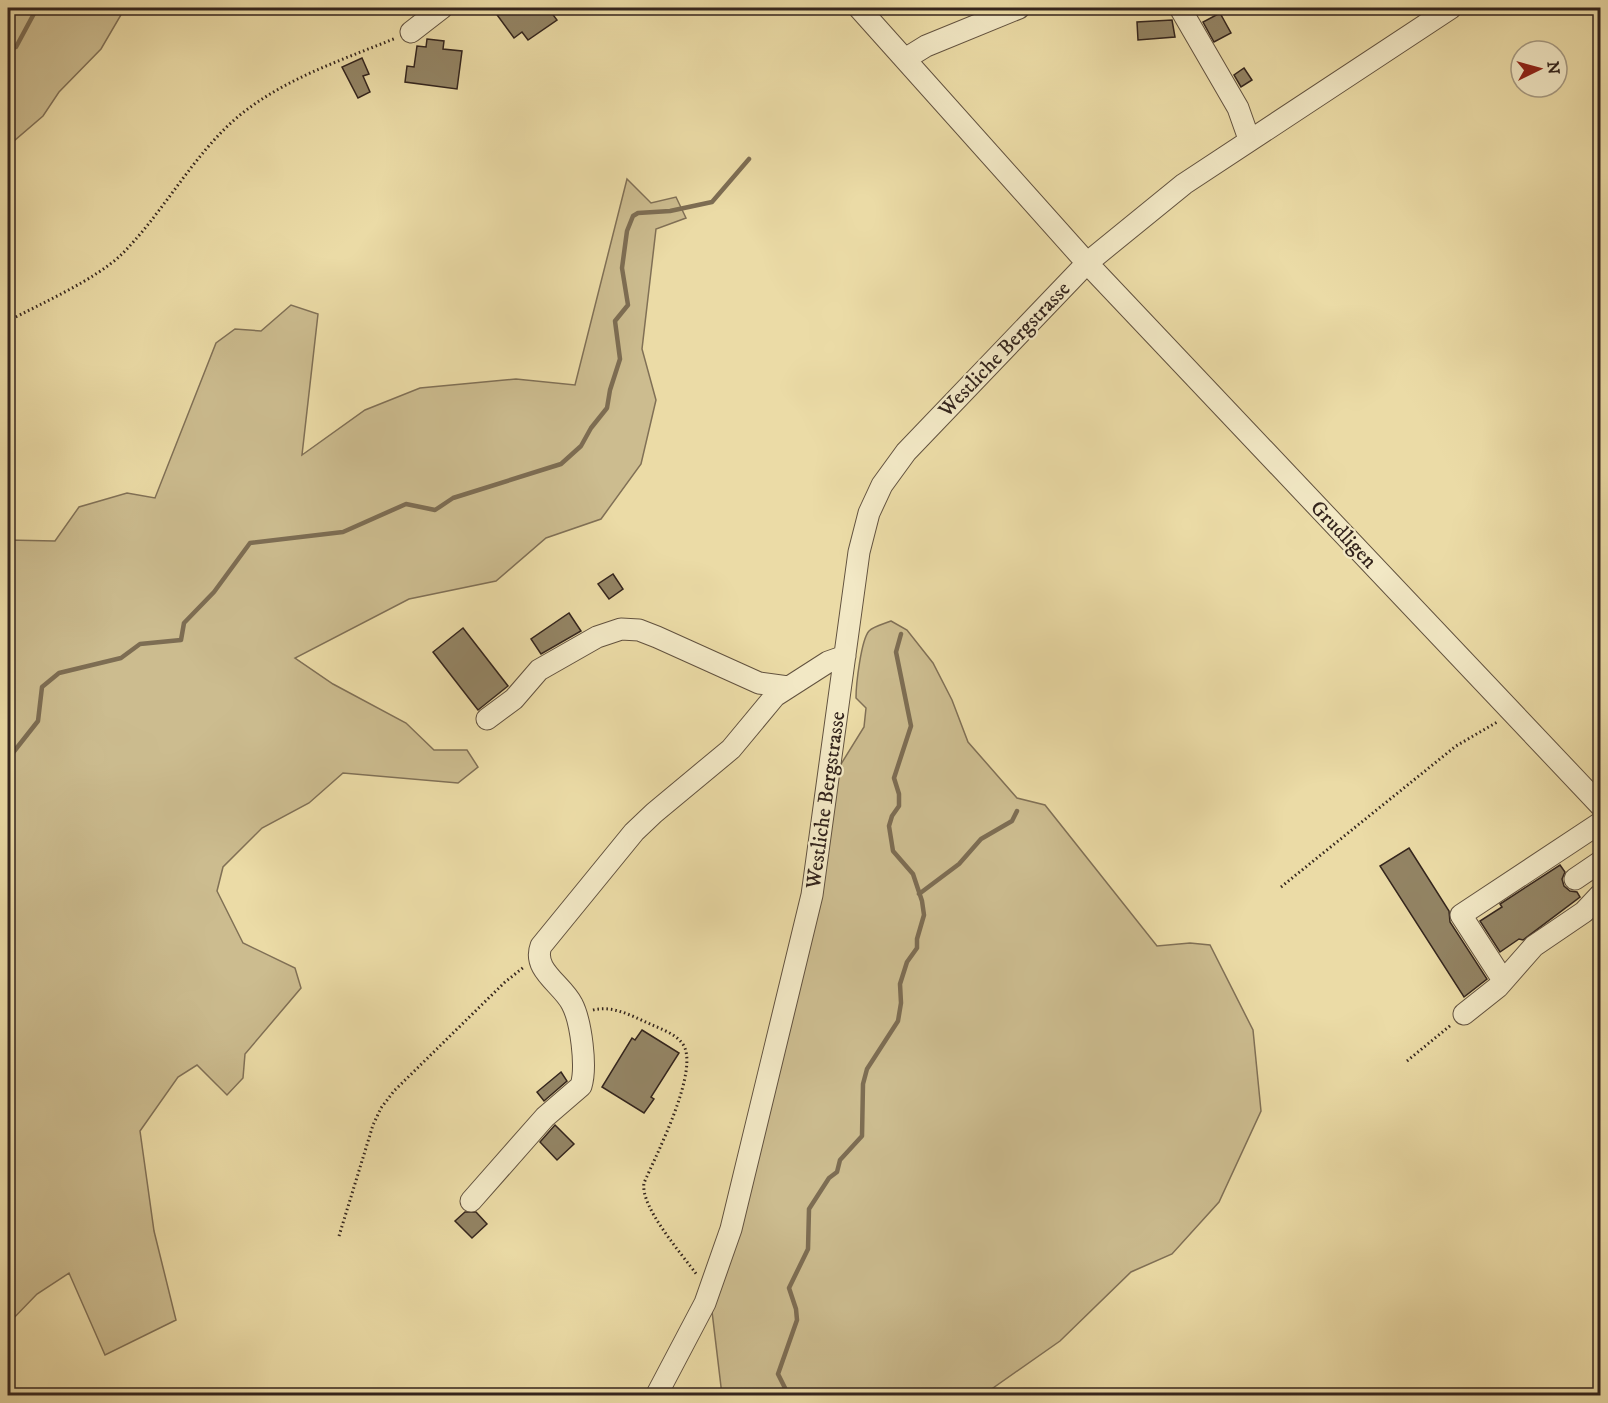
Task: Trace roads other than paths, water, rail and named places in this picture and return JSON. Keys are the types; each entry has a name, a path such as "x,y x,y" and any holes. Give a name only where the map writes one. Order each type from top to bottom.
{"street":[{"path":"411,32 442,8"},
{"name":"Grudligen","path":"859,8 1087,263 1600,805"},
{"path":"905,59 926,46 1019,8"},
{"path":"1180,8 1238,108 1249,139"},
{"name":"Westliche Bergstrasse","path":"656,1395 705,1303 731,1229 812,895 859,552 869,513 882,485 906,452 1087,263 1184,184 1451,8"},
{"path":"487,719 514,699 539,670 597,636 621,629 639,630 759,683 788,687"},
{"path":"471,1202 545,1117 581,1086 584,1065 576,1014 568,996 542,967 539,961 541,946 634,832 731,749 775,696 828,662 844,657"},
{"path":"1503,980 1461,915 1600,823"},
{"path":"1575,879 1600,862"},
{"path":"1464,1014 1503,980 1534,946 1584,912 1600,895"}],"waterway":[{"path":"8,50 16,47 37,8"},
{"path":"8,759 38,721 42,687 59,673 121,658 140,644 181,640 184,623 214,592 250,543 343,532 406,504 435,510 453,498 561,464 581,446 591,428 607,408 620,359 615,321 628,305 622,268 627,231 633,216 638,213 670,211 712,202 749,159"},
{"path":"785,1396 785,1388 778,1374 797,1320 789,1288 808,1249 809,1209 829,1178 837,1172 840,1160 862,1136 863,1084 867,1069 898,1021 901,1003 900,984 907,962 917,948 917,939 924,915 913,874 893,851 889,826 899,806 899,794 894,778 911,726 896,652 901,634"},
{"path":"919,894 959,864 981,839 1012,821 1017,811"}]}
